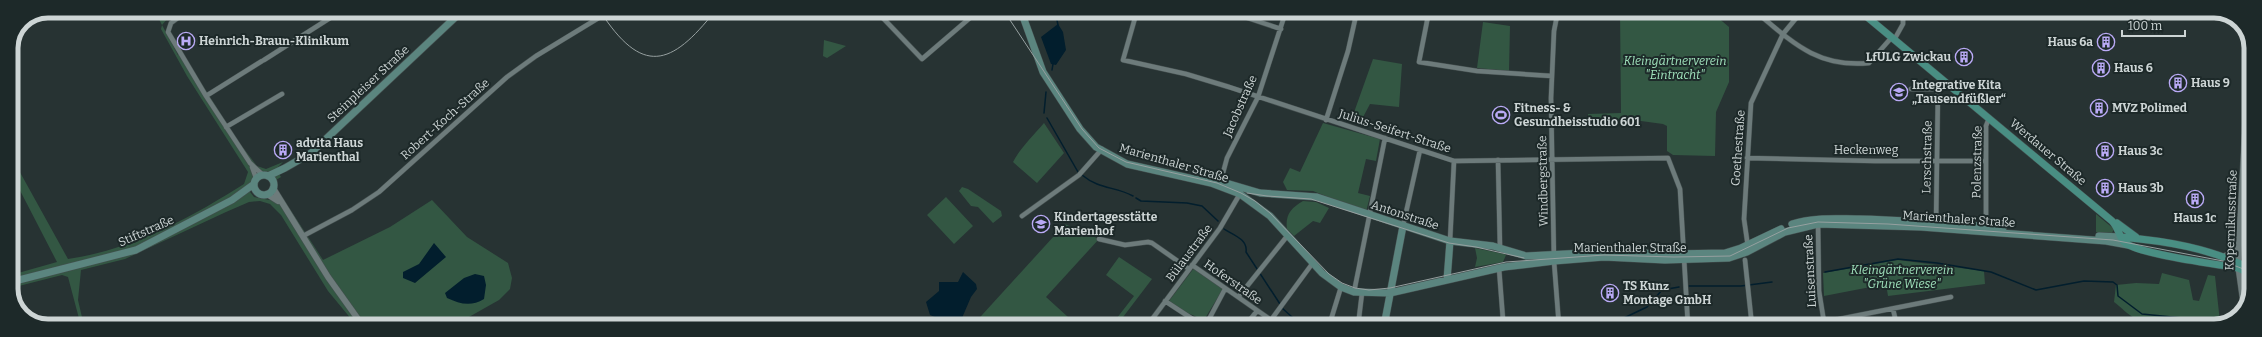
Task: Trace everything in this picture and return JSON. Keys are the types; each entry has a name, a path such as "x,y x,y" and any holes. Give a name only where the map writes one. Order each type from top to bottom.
{"main road":[{"name":"Steinpleiser Straße","path":"260,178 285,168 311,153 455,18"},
{"name":"Marienthaler Straße","path":"1024,18 1043,72 1083,133 1102,149 1132,165 1220,183 1244,191 1255,204 1288,235 1312,264 1341,287 1354,292 1390,293 1499,268 1554,258 1684,256 1725,253 1749,248 1790,225 1818,221 2121,236"},
{"name":"Werdauer Straße","path":"1868,18 2112,220 2138,238"},
{"name":"Steinpleiser Straße","path":"271,188 285,168"},
{"path":"260,178 271,188"},
{"path":"260,178 258,192 271,188"},
{"name":"Stiftstraße","path":"18,280 136,250 238,197 260,178"},
{"name":"Antonstraße","path":"1244,191 1317,197 1450,241 1500,248 1526,256 1554,258"},
{"name":"Stiftstraße","path":"238,197 258,192"},
{"path":"1255,204 1256,196 1260,193"},
{"name":"Werdauer Straße","path":"2112,220 2128,245 2147,251 2244,267"},
{"path":"1385,319 1403,226"},
{"name":"Marienthaler Straße","path":"1986,229 2106,241 2128,245"},
{"name":"Werdauer Straße","path":"2121,236 2209,251 2225,256 2244,270"},
{"path":"1447,280 1450,241"}],"street":[{"path":"178,18 171,23 168,32 206,96 260,178"},
{"path":"206,96 330,18"},
{"name":"Robert-Koch-Straße","path":"303,236 352,210 379,192 507,77 598,18"},
{"path":"883,18 922,59 970,18"},
{"name":"Julius-Seifert-Straße","path":"1135,18 1123,60 1186,74 1454,161 1664,157 1670,159 1680,189 1684,256"},
{"path":"1248,18 1281,29"},
{"name":"Jacobstraße","path":"1220,183 1228,158 1258,97 1284,18"},
{"path":"1326,120 1348,51 1355,18"},
{"path":"1428,18 1420,62 1477,71 1552,76"},
{"name":"Windbergstraße","path":"1557,18 1554,31 1552,76 1552,159 1554,258 1558,319"},
{"path":"1764,18 1802,50 1836,63 1858,64 1869,63 1893,39 1903,24 1903,18"},
{"name":"Goethestraße","path":"1749,248 1744,219 1751,103 1783,34 1796,18"},
{"name":"Lerschstraße","path":"1911,88 1938,89 1936,226"},
{"path":"226,127 282,94"},
{"name":"Polenzstraße","path":"1986,229 1985,161 1986,126 1989,118"},
{"path":"1354,292 1385,138"},
{"name":"Marienthaler Straße","path":"1022,216 1080,174 1102,149"},
{"name":"Kopernikusstraße","path":"2243,297 2238,266 2244,149"},
{"path":"1403,226 1420,150"},
{"name":"Heckenweg","path":"1747,158 1875,161 1985,161"},
{"path":"1498,160 1500,248"},
{"path":"1450,241 1454,161"},
{"path":"271,188 328,277 358,319"},
{"name":"Bülaustraße","path":"1152,319 1220,228 1244,191"},
{"name":"Luisenstraße","path":"1818,221 1819,290 1824,319"},
{"path":"1240,295 1288,235"},
{"name":"Hoferstraße","path":"1099,238 1125,245 1148,242 1152,243 1226,289 1270,319"},
{"path":"2225,256 2232,253 2239,244"},
{"path":"1684,256 1688,319"},
{"path":"1745,260 1751,319"},
{"name":"Hoferstraße","path":"1272,319 1312,264"},
{"path":"1499,268 1503,319"},
{"path":"1331,319 1341,287"},
{"path":"1209,319 1226,289"},
{"path":"1359,319 1362,293"},
{"path":"1840,319 1951,297"},
{"path":"1165,301 1192,319"},
{"path":"1893,309 1895,319"},
{"path":"1251,319 1258,311"}],"green space":[{"path":"158,18 168,18 162,25"},
{"name":"Kleingärtnerverein \"Eintracht\"","path":"1620,18 1718,18 1729,27 1729,82 1716,112 1715,156 1673,155 1667,151 1667,126 1663,124 1641,121 1588,123 1588,114 1621,113"},
{"path":"1483,22 1510,26 1509,71 1477,68"},
{"path":"162,25 178,55 182,53 238,141 257,166 266,169 283,162 276,169 281,177 276,180 275,186 323,260 390,227 432,200 467,237 508,263 512,278 510,289 499,300 465,319 351,319 328,291 281,215 270,204 260,201 249,202 125,259 81,270 78,300 82,319 79,319 68,277 62,275 18,286 18,273 57,262 18,187 18,169 68,259 92,255 115,248 160,231 203,209 244,184 248,172 187,76 161,29","holes":["262,172 270,173 276,180 274,189 278,195 270,200 254,197 247,188 252,183 254,177"]},
{"path":"824,40 846,46 827,58 823,56"},
{"path":"1373,59 1402,64 1399,107 1370,104 1361,121 1352,118"},
{"path":"1044,123 1064,153 1037,183 1013,162 1023,146"},
{"path":"1323,123 1380,139 1376,161 1366,159 1358,193 1370,196 1366,212 1313,191 1287,190 1283,182 1290,168 1300,172"},
{"path":"962,187 968,189 1001,211 1002,216 993,223 978,207 971,206 959,191"},
{"path":"946,197 973,226 954,244 927,215"},
{"path":"1303,201 1316,202 1329,208 1320,223 1313,221 1294,236 1287,229 1288,216 1295,206"},
{"path":"2096,214 2114,229 2112,233 2096,232"},
{"path":"1065,224 1099,239 1046,297 1068,317 1066,319 978,319"},
{"path":"1475,248 1506,255 1503,262 1475,267 1477,258"},
{"path":"1119,257 1152,279 1122,319 1116,319 1134,296 1106,275"},
{"name":"Kleingärtnerverein \"Grüne Wiese\"","path":"1898,260 1984,271 1985,284 1888,296 1886,284 1824,296 1823,273"},
{"path":"1194,268 1223,289 1205,319 1185,312 1169,301"},
{"path":"2162,273 2189,280 2193,300 2199,301 2208,275 2215,276 2220,318 2136,319 2114,302 2116,285 2136,283 2159,284"}],"water":[{"path":"1058,24 1063,32 1066,50 1056,65 1051,64 1041,37"},
{"path":"434,243 446,257 415,283 403,278 403,272 419,264"},
{"path":"963,272 976,284 977,289 971,297 962,319 940,319 930,315 926,302 939,291 939,282 958,282"},
{"path":"475,274 484,276 486,285 484,299 479,302 466,304 447,298 445,293 464,278"}],"waterway":[{"path":"1056,18 1058,25"},
{"path":"1052,70 1053,64"},
{"path":"1044,113 1046,92"},
{"path":"1047,118 1078,172"},
{"path":"1082,175 1101,186 1133,196"},
{"path":"1136,198 1141,201 1187,203 1202,206 1218,221"},
{"path":"1224,229 1239,238 1245,244 1246,252 1280,304"},
{"path":"1825,272 1898,259 1937,263 1991,272 2036,290 2084,281 2113,282 2117,285 2118,296 2142,314 2193,319"},
{"path":"1689,286 1741,286 1772,282"},
{"path":"1622,319 1647,307 1662,290 1679,287"},
{"path":"1282,308 1294,319"},
{"path":"1508,319 1516,319"}],"tram line":[{"path":"605,18 615,32 630,46 643,54 657,56 670,53 684,44 709,18"},
{"path":"1009,18 1082,129 1099,148 1126,162 1217,183 1241,193 1255,201 1270,213 1329,274 1342,283 1355,288 1369,290 1390,288 1506,262 1604,255 1674,257 1730,256 1788,228 1818,222 1888,224 2113,240 2223,261 2244,269"},
{"path":"1247,193 1311,199 1449,243 1476,247 1524,258"}],"place":[{"name":"Heinrich-Braun-Klinikum","path":"186,41"},
{"name":"Haus 6a","path":"2106,42"},
{"name":"LfULG Zwickau","path":"1964,57"},
{"name":"Haus 6","path":"2101,68"},
{"name":"Haus 9","path":"2178,83"},
{"name":"Integrative Kita „Tausendfüßler“","path":"1899,92"},
{"name":"MVZ Polimed","path":"2099,108"},
{"name":"Fitness- & Gesundheisstudio 601","path":"1501,115"},
{"name":"advita Haus Marienthal","path":"283,150"},
{"name":"Haus 3c","path":"2105,151"},
{"name":"Haus 3b","path":"2105,188"},
{"name":"Haus 1c","path":"2195,199"},
{"name":"Kindertagesstätte Marienhof","path":"1041,224"},
{"name":"TS Kunz Montage GmbH","path":"1610,293"}]}
